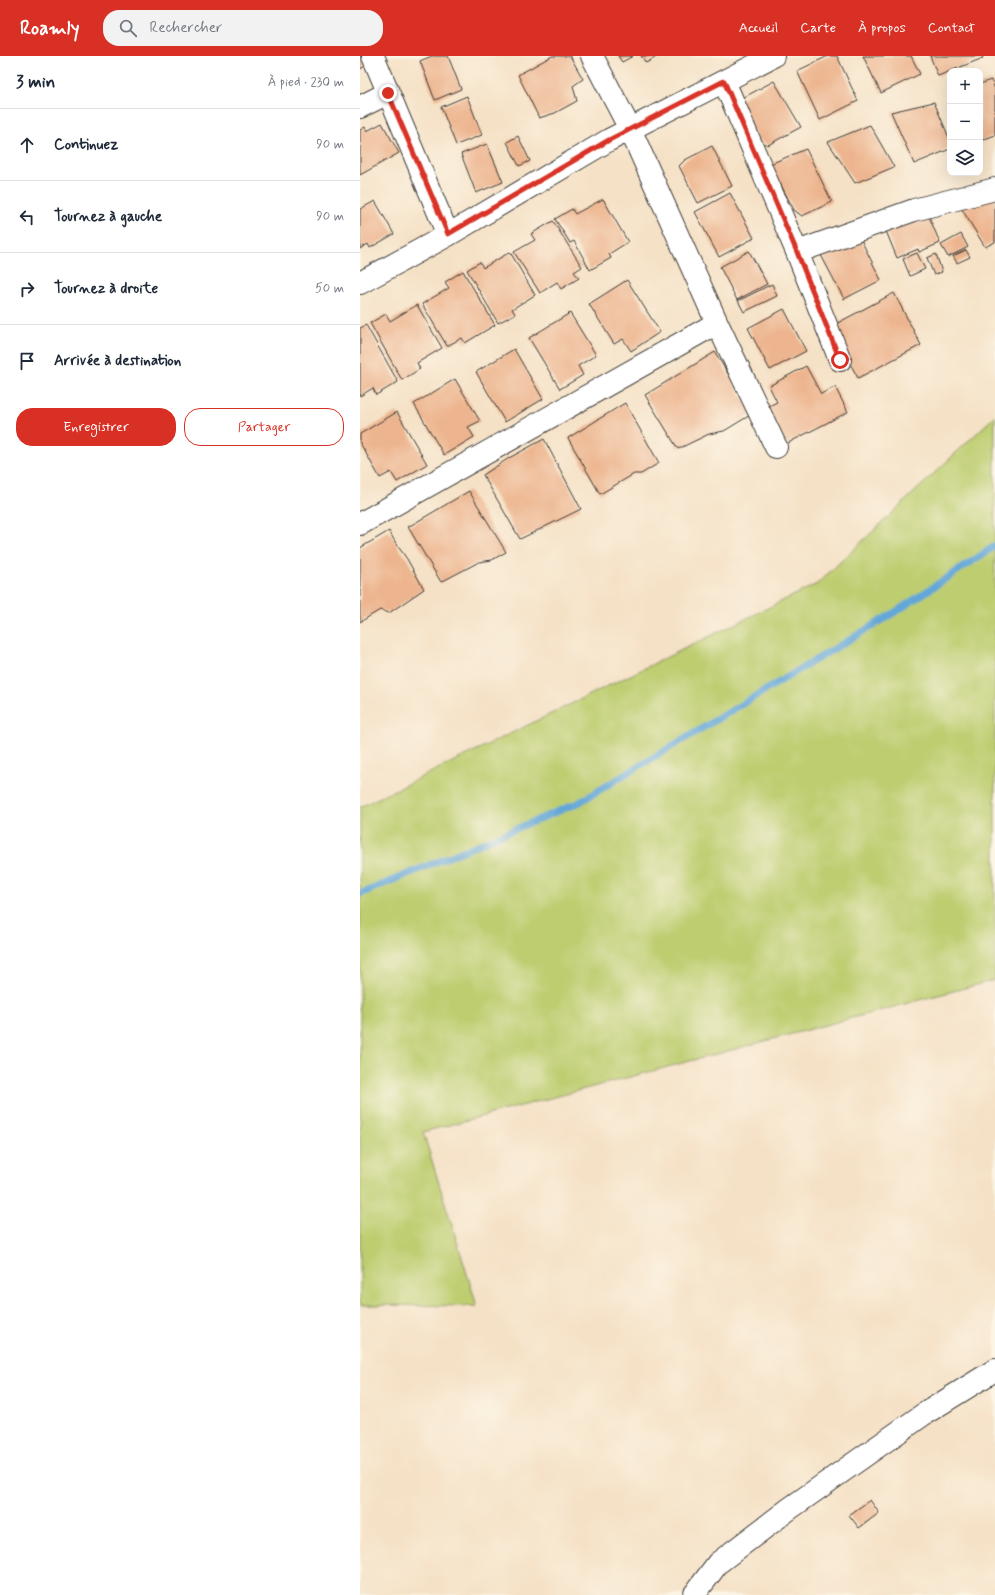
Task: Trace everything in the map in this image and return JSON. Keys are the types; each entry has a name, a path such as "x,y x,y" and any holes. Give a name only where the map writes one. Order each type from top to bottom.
{"street":[{"path":"373,56 448,234"},
{"path":"592,56 630,129 717,323 776,447"},
{"path":"360,284 609,140 773,56"},
{"path":"724,81 797,252 840,360"},
{"path":"360,107 388,93"},
{"path":"797,252 914,210 995,189"},
{"path":"360,524 717,323"},
{"path":"694,1595 718,1563 789,1509 924,1414 995,1370"}],"green space":[{"path":"995,416 995,980 423,1132 477,1306 360,1305 360,807 817,584"}],"building":[{"path":"360,56 365,56 370,64 360,69"},
{"path":"432,56 448,56 461,89 435,100 420,61"},
{"path":"552,56 570,56 583,79 573,86 577,101 555,113 539,118 518,75"},
{"path":"618,56 633,56 622,62"},
{"path":"641,56 658,56 646,63"},
{"path":"828,56 837,56 858,101 820,120 797,71"},
{"path":"863,56 911,56 920,74 881,93"},
{"path":"930,56 982,56 983,58 958,68 947,68 947,72 938,76"},
{"path":"991,80 995,89 995,135 983,140 983,104 983,83"},
{"path":"774,81 801,127 768,145 759,141 737,101"},
{"path":"467,96 482,135 456,145 441,107"},
{"path":"934,102 947,133 947,150 914,164 891,112"},
{"path":"382,123 399,153 360,175 360,130 365,127 367,131"},
{"path":"870,125 894,167 855,183 828,142"},
{"path":"518,136 530,161 519,166 507,142"},
{"path":"487,144 503,182 476,193 461,154"},
{"path":"712,146 732,186 698,203 679,166 685,160"},
{"path":"806,149 832,202 802,216 794,210 770,164"},
{"path":"995,190 995,242 985,247 960,206"},
{"path":"730,193 754,238 719,257 695,212"},
{"path":"603,199 628,242 609,254 611,258 590,270 574,241 570,243 555,219 572,209 575,214"},
{"path":"375,201 394,234 370,248 368,244 360,249 360,209"},
{"path":"928,214 940,243 919,252 918,249 897,258 886,231"},
{"path":"553,221 582,267 574,272 579,278 561,289 557,282 540,293 514,252 535,240 531,234"},
{"path":"961,234 968,247 948,257 941,245"},
{"path":"859,236 881,280 844,299 821,255"},
{"path":"966,250 970,257 957,263 953,256"},
{"path":"749,251 767,284 737,300 720,267"},
{"path":"510,252 535,295 512,309 515,314 498,323 467,270 480,262 483,268"},
{"path":"917,253 925,269 910,276 903,259"},
{"path":"936,254 942,272 934,275 927,258"},
{"path":"463,271 495,325 465,343 462,338 447,346 422,304 449,288 445,282"},
{"path":"627,280 660,332 631,351 623,339 614,344 589,304"},
{"path":"772,284 777,296 744,312 738,301"},
{"path":"894,293 921,345 858,378 830,327"},
{"path":"417,305 442,348 417,363 420,369 402,380 370,323 386,314 390,321"},
{"path":"784,309 806,351 770,370 748,328"},
{"path":"570,313 596,355 578,366 583,375 560,389 529,338"},
{"path":"366,325 398,382 376,395 373,388 360,396 360,328"},
{"path":"514,349 543,399 505,422 476,372"},
{"path":"715,352 752,414 724,431 709,434 678,449 645,395"},
{"path":"806,366 821,394 835,387 848,412 786,444 767,407 777,402 769,386"},
{"path":"455,379 480,421 468,427 474,437 444,455 414,404"},
{"path":"625,403 659,463 641,474 634,474 600,494 568,438"},
{"path":"397,412 427,464 397,482 391,472 380,478 360,443 360,434"},
{"path":"544,439 581,509 520,539 483,475 509,458"},
{"path":"469,491 506,552 492,560 479,562 441,582 408,527"},
{"path":"389,531 424,589 389,613 380,610 360,622 360,548"},
{"path":"870,1500 879,1513 859,1528 849,1515"}],"waterway":[{"path":"360,894 578,803 897,611 995,546"}],"route":[{"path":"388,93 448,234 609,140 724,81 797,252 840,360"}]}
